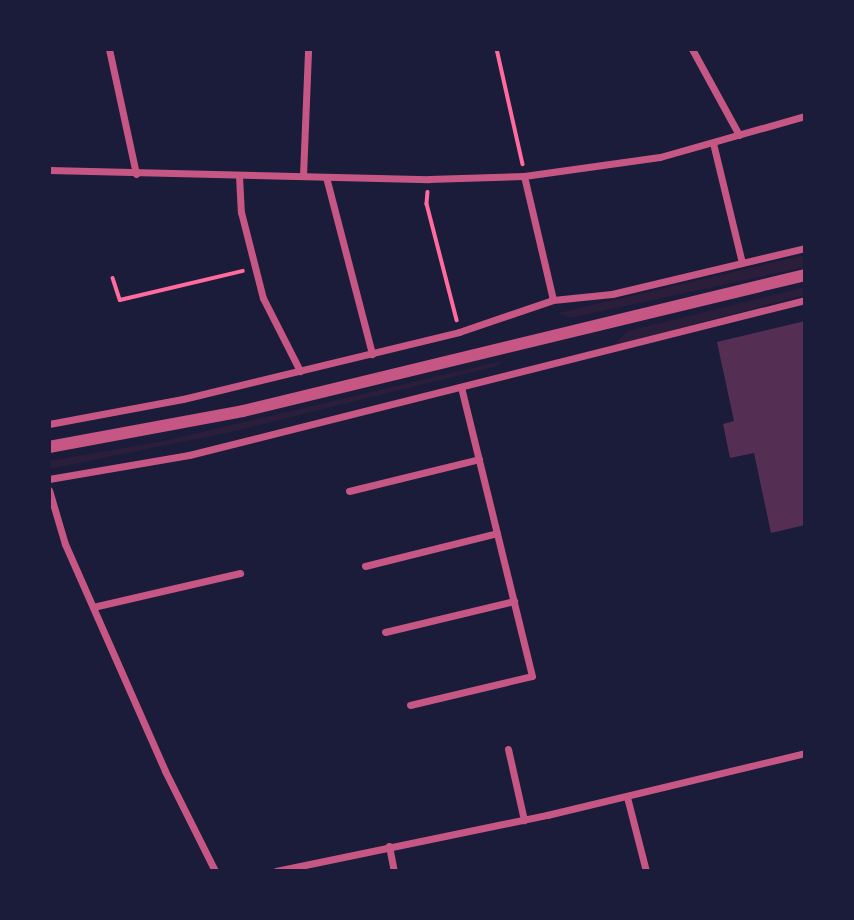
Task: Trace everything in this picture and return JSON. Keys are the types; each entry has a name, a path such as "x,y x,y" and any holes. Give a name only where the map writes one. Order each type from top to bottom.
{"street":[{"path":"108,49 136,174"},
{"path":"303,176 307,49"},
{"path":"692,49 739,135"},
{"path":"49,170 429,179 524,176 601,168 713,143 805,116"},
{"path":"713,143 742,262"},
{"path":"239,176 241,212 263,298 300,371"},
{"path":"524,176 553,300"},
{"path":"326,177 372,354"},
{"path":"49,424 372,354 460,332 553,300 612,295 805,247"},
{"path":"49,447 243,411 805,275"},
{"path":"49,479 176,457 805,300"},
{"path":"410,705 532,676 461,388"},
{"path":"349,491 479,459"},
{"path":"49,489 65,544 165,771 215,871"},
{"path":"365,566 497,533"},
{"path":"93,607 240,573"},
{"path":"385,632 514,601"},
{"path":"508,749 524,820"},
{"path":"276,871 524,820 805,753"},
{"path":"626,797 646,871"},
{"path":"389,846 394,871"}],"path":[{"path":"497,49 524,176"},
{"path":"429,179 427,204 460,332"},
{"path":"113,278 120,300 255,268"}],"shaded area":[{"path":"805,255 805,267 570,318 558,313"},
{"path":"805,287 805,295 612,346 628,331"},
{"path":"502,361 497,366 231,432 49,469 49,461 164,441"}],"building":[{"path":"805,321 805,525 771,533 754,453 730,458 723,424 734,421 717,342"}]}
